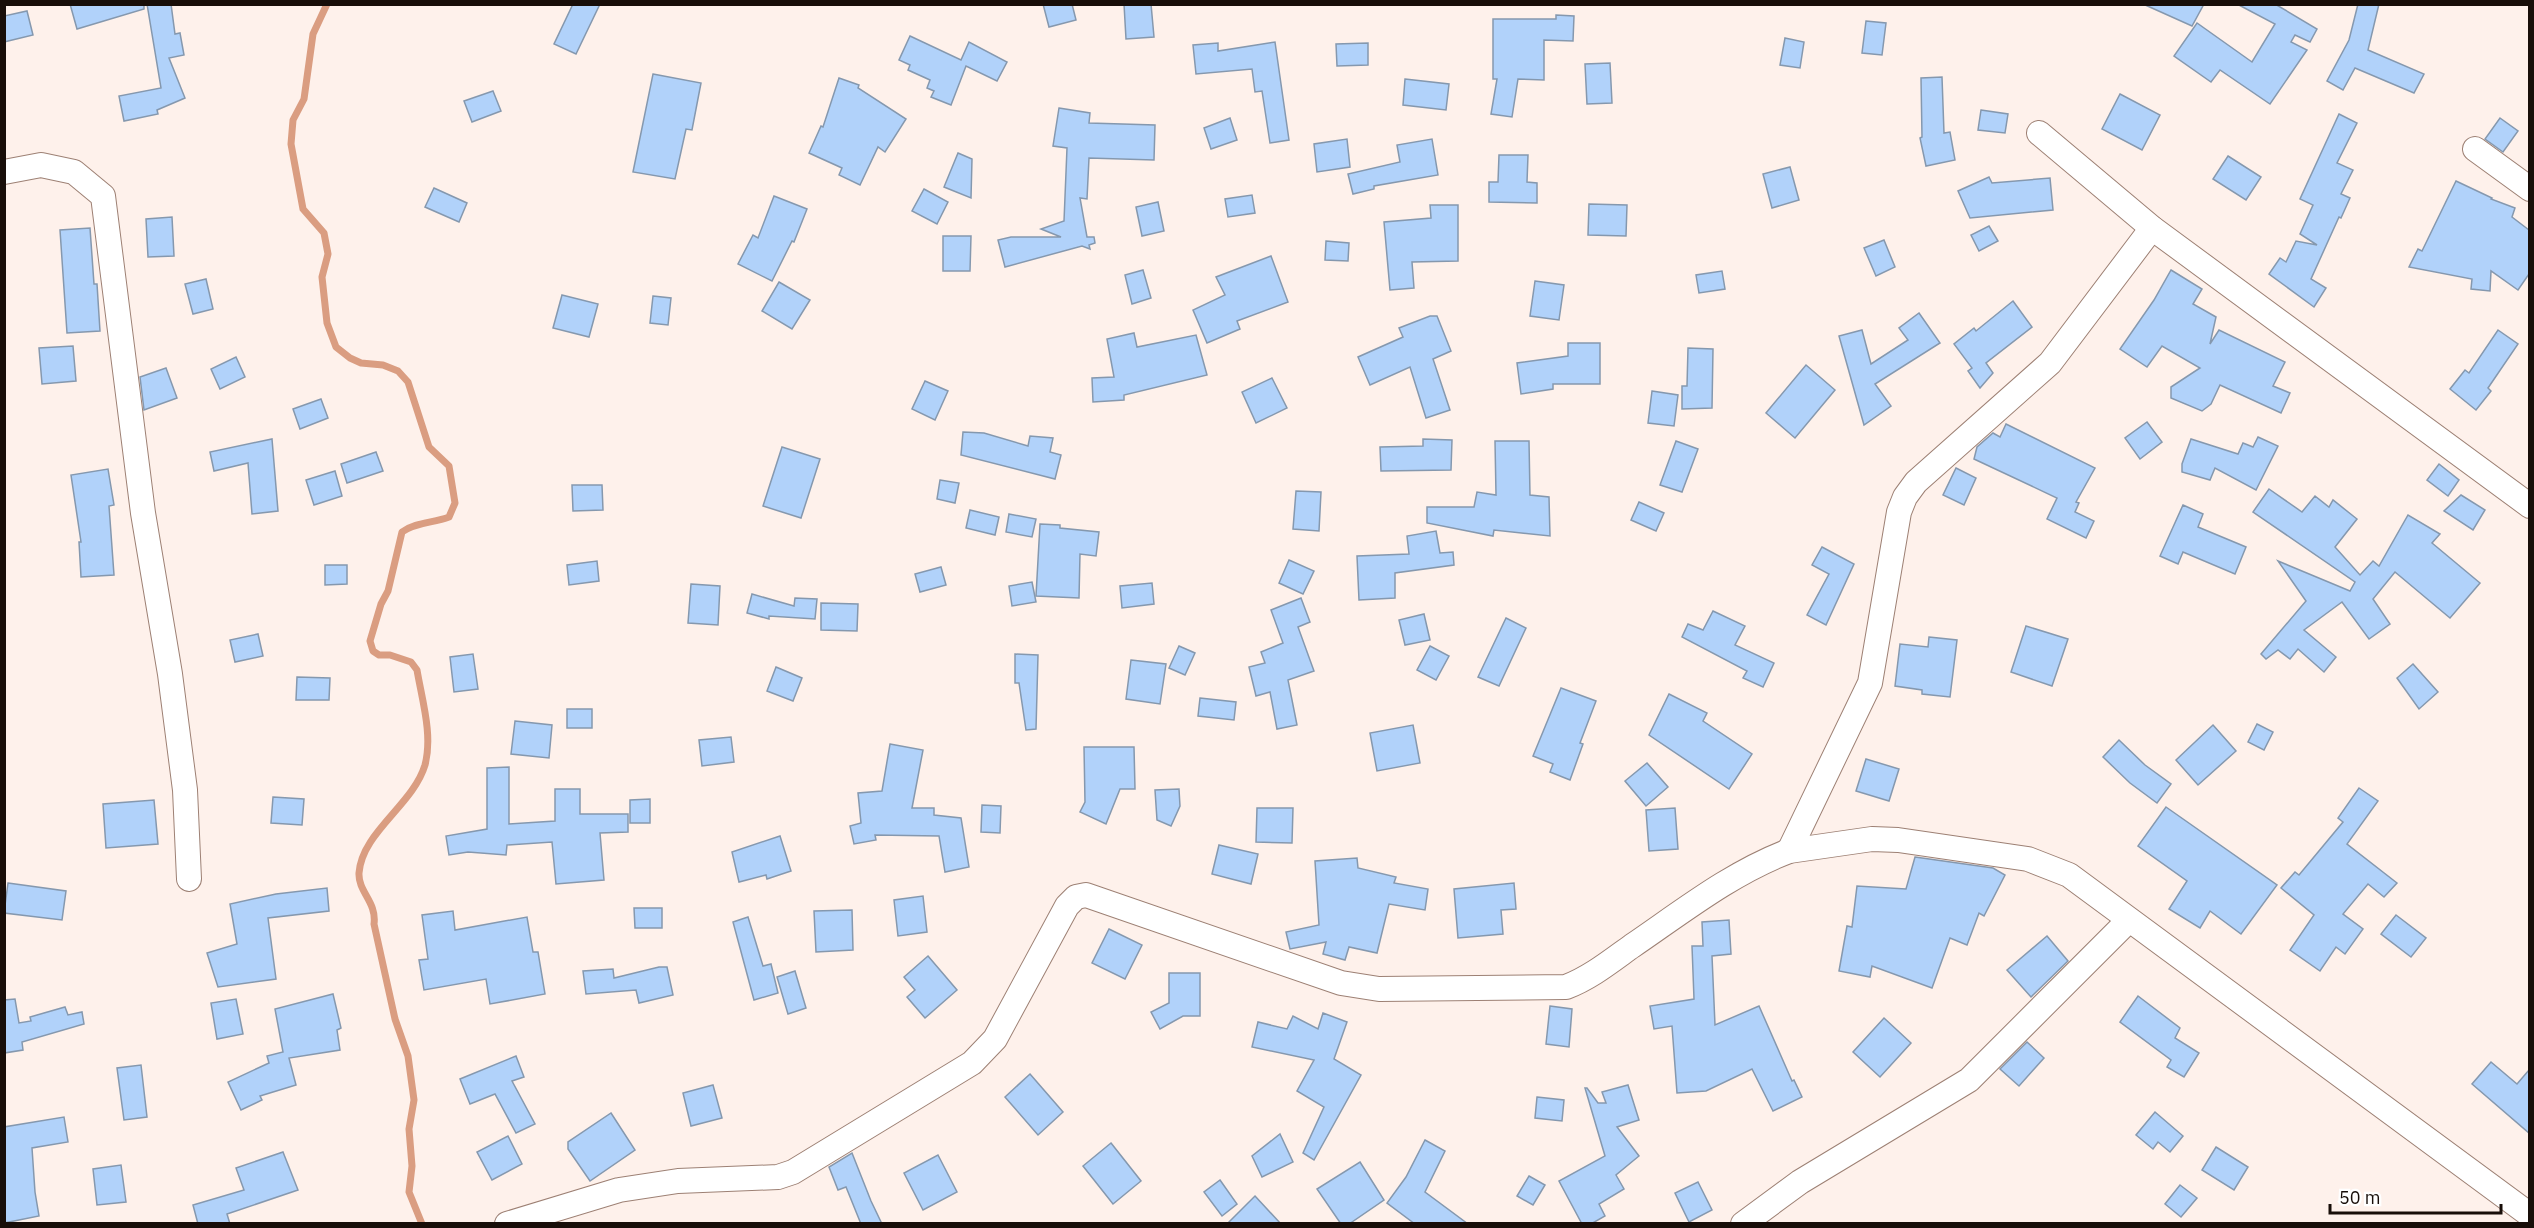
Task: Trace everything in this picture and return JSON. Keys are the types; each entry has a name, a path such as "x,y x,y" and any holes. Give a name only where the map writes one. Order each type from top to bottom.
{"street":[{"path":"2039,133 2152,228 2529,506"},
{"path":"2475,149 2529,189"},
{"path":"5,164 40,165 74,172 104,196 143,513 170,674 182,766 189,879"},
{"path":"1789,852 1870,683 1899,512 1905,497 1916,482 2056,356 2152,228"},
{"path":"507,1224 619,1190 678,1181 778,1177 793,1172 972,1063 985,1051 995,1039 1067,906 1076,897 1086,895 1102,899 1192,933 1341,983 1361,987 1379,989 1566,987 1592,974 1728,880 1789,852 1884,838 2028,859 2068,875 2529,1215"},
{"path":"1743,1224 1800,1182 1970,1080 2129,920"}],"building":[{"path":"70,4 144,4 144,9 77,29"},
{"path":"147,4 171,4 175,34 180,33 184,55 169,58 185,98 157,110 158,114 124,121 119,96 161,88"},
{"path":"573,4 600,4 576,54 554,44"},
{"path":"1043,4 1072,4 1076,20 1049,27"},
{"path":"1124,4 1151,4 1154,37 1126,39"},
{"path":"2143,4 2204,4 2192,26"},
{"path":"2237,4 2275,4 2317,29 2310,42 2295,35 2291,42 2307,50 2270,104 2220,70 2211,82 2174,56 2197,23 2252,62 2275,24"},
{"path":"2358,4 2379,4 2368,50 2424,74 2414,93 2355,68 2343,90 2327,81 2349,40"},
{"path":"27,11 33,35 4,42 4,16"},
{"path":"1556,15 1574,16 1573,41 1544,40 1544,80 1518,79 1512,117 1491,114 1497,79 1493,79 1493,19 1556,19"},
{"path":"1866,21 1886,23 1882,55 1862,53"},
{"path":"910,36 961,60 969,42 1007,62 997,81 966,66 951,105 931,97 934,91 927,88 930,80 908,70 910,65 899,60"},
{"path":"1785,38 1804,42 1800,68 1780,65"},
{"path":"1275,42 1289,140 1270,143 1262,91 1255,92 1252,69 1196,74 1193,45 1218,43 1218,51"},
{"path":"1368,43 1368,65 1337,66 1336,44"},
{"path":"1610,63 1612,103 1587,104 1585,64"},
{"path":"653,74 701,83 692,130 686,129 675,179 633,172"},
{"path":"1942,77 1944,133 1950,132 1955,160 1926,166 1920,138 1922,137 1921,78"},
{"path":"839,78 859,85 858,88 906,119 885,152 878,147 860,185 839,175 842,168 809,153 821,126 823,127"},
{"path":"1405,79 1449,84 1446,110 1403,105"},
{"path":"493,91 501,111 472,122 464,101"},
{"path":"2120,94 2160,115 2142,150 2102,129"},
{"path":"1059,108 1090,113 1089,123 1155,125 1154,160 1089,158 1087,199 1080,198 1087,237 1094,237 1095,243 1089,245 1090,249 1082,246 1005,267 998,240 1011,237 1061,237 1041,229 1064,221 1067,148 1053,146"},
{"path":"1981,110 2008,114 2005,133 1978,130"},
{"path":"2339,114 2357,123 2337,163 2353,170 2341,194 2350,198 2311,279 2326,288 2314,307 2269,274 2280,258 2286,262 2296,241 2317,245 2300,234 2313,205 2300,199"},
{"path":"1230,118 1237,140 1211,149 1204,128"},
{"path":"2500,118 2518,131 2503,152 2485,139"},
{"path":"1347,139 1350,167 1317,172 1314,144"},
{"path":"1432,139 1438,175 1374,186 1374,189 1353,194 1348,174 1400,162 1397,145"},
{"path":"958,153 972,159 971,198 944,187"},
{"path":"1499,155 1528,155 1527,182 1537,183 1537,203 1489,202 1489,182 1498,182"},
{"path":"2228,156 2261,177 2246,200 2213,179"},
{"path":"1790,167 1799,200 1772,208 1763,174"},
{"path":"1989,177 1992,183 2050,178 2053,210 1970,218 1958,191"},
{"path":"2456,181 2491,199 2515,208 2512,217 2529,230 2529,274 2518,290 2491,271 2490,291 2471,289 2472,279 2409,267 2418,249 2422,251"},
{"path":"434,188 467,203 459,222 425,207"},
{"path":"924,189 948,202 937,224 912,211"},
{"path":"1252,195 1255,213 1228,217 1225,199"},
{"path":"774,196 807,209 794,242 792,241 772,281 738,264 753,235 758,238"},
{"path":"1158,202 1164,231 1142,236 1136,207"},
{"path":"1589,204 1627,205 1626,236 1588,235"},
{"path":"1430,205 1458,205 1458,261 1412,262 1414,288 1390,290 1384,222 1431,218"},
{"path":"172,217 174,256 148,257 146,219"},
{"path":"1989,226 1998,241 1979,251 1971,235"},
{"path":"90,228 100,331 67,333 60,230"},
{"path":"943,236 971,236 970,271 943,271"},
{"path":"1884,240 1895,267 1876,276 1864,248"},
{"path":"1326,241 1349,243 1348,261 1325,260"},
{"path":"1271,256 1288,302 1237,321 1240,329 1207,343 1193,310 1225,295 1216,277"},
{"path":"1143,270 1151,298 1132,304 1125,275"},
{"path":"2171,270 2202,289 2193,304 2216,317 2210,344 2219,330 2285,362 2273,386 2290,393 2281,413 2220,385 2211,404 2202,411 2171,398 2171,387 2200,368 2162,346 2147,367 2120,349 2154,300"},
{"path":"1722,271 1725,289 1699,293 1696,275"},
{"path":"206,279 213,309 193,314 185,284"},
{"path":"1535,281 1564,285 1559,320 1530,316"},
{"path":"779,282 810,300 792,329 762,311"},
{"path":"562,295 598,304 589,337 553,328"},
{"path":"653,296 671,298 668,325 650,323"},
{"path":"2013,301 2032,327 1986,363 1993,373 1980,388 1968,371 1972,368 1954,344 1974,328 1976,331"},
{"path":"1919,313 1940,343 1875,384 1891,406 1864,425 1839,336 1862,330 1871,364 1908,340 1899,328"},
{"path":"1430,316 1437,316 1451,351 1433,359 1450,410 1426,418 1410,367 1370,385 1358,357 1403,337 1399,328"},
{"path":"2498,330 2518,344 2488,388 2491,391 2476,410 2450,389 2465,370 2469,373"},
{"path":"1134,333 1137,347 1196,335 1207,375 1124,395 1124,400 1093,402 1092,378 1114,377 1107,339"},
{"path":"1568,343 1600,343 1600,384 1553,384 1553,389 1521,394 1517,363 1568,356"},
{"path":"73,346 76,381 42,384 39,348"},
{"path":"1688,348 1713,349 1712,408 1682,409 1682,386 1687,386"},
{"path":"236,357 245,377 220,389 211,369"},
{"path":"1806,365 1835,390 1795,438 1766,413"},
{"path":"166,368 177,398 144,410 140,377"},
{"path":"1272,378 1287,408 1256,423 1242,392"},
{"path":"925,381 948,391 935,420 912,409"},
{"path":"1652,391 1678,395 1674,426 1648,423"},
{"path":"321,399 328,418 300,429 293,409"},
{"path":"2147,422 2162,442 2140,459 2125,438"},
{"path":"2006,424 2095,468 2076,502 2079,503 2075,512 2094,521 2086,538 2047,519 2057,498 1974,459 1977,447 1993,433 2000,437"},
{"path":"963,432 984,433 1028,446 1030,436 1053,438 1050,452 1061,455 1055,479 961,455"},
{"path":"2258,437 2278,446 2256,490 2215,468 2210,480 2182,472 2182,464 2191,439 2238,454 2243,443 2253,447"},
{"path":"272,439 278,511 252,514 248,463 214,471 210,452"},
{"path":"1423,439 1452,440 1451,470 1381,471 1380,447 1423,446"},
{"path":"1495,441 1529,441 1530,495 1549,497 1550,536 1494,530 1493,536 1427,523 1427,507 1474,507 1477,492 1496,495"},
{"path":"1676,441 1698,449 1682,492 1660,485"},
{"path":"782,447 820,459 801,518 763,506"},
{"path":"376,452 383,471 347,483 341,464"},
{"path":"2439,464 2459,480 2448,496 2427,480"},
{"path":"1956,468 1976,478 1964,505 1943,495"},
{"path":"108,469 114,505 109,506 114,575 81,577 79,542 81,542 71,475"},
{"path":"335,471 342,496 314,505 306,480"},
{"path":"940,480 959,483 955,503 937,499"},
{"path":"572,485 602,485 603,510 573,511"},
{"path":"2269,489 2302,512 2315,496 2329,507 2333,500 2357,519 2335,547 2360,575 2373,561 2379,566 2408,515 2440,534 2432,543 2480,583 2450,618 2395,572 2373,599 2390,624 2369,639 2342,602 2304,630 2336,657 2324,672 2298,649 2290,659 2278,650 2266,659 2261,654 2306,601 2278,561 2350,591 2355,582 2253,512"},
{"path":"1296,491 1321,492 1319,531 1293,529"},
{"path":"2461,495 2485,510 2473,530 2444,511"},
{"path":"1639,502 1664,513 1656,531 1631,520"},
{"path":"2183,505 2203,514 2198,527 2246,547 2235,574 2183,552 2178,564 2160,556"},
{"path":"970,510 999,517 995,535 966,528"},
{"path":"1009,514 1036,519 1032,537 1006,532"},
{"path":"1040,524 1099,532 1096,556 1080,554 1079,598 1036,596"},
{"path":"1436,531 1440,553 1453,552 1454,565 1395,573 1395,598 1359,600 1357,556 1409,554 1407,536"},
{"path":"1822,547 1854,564 1826,625 1807,615 1829,574 1812,565"},
{"path":"1289,560 1314,571 1303,594 1279,583"},
{"path":"597,561 599,581 569,585 567,565"},
{"path":"325,565 347,565 347,584 325,585"},
{"path":"941,567 946,585 920,592 915,574"},
{"path":"1032,582 1036,602 1012,606 1009,586"},
{"path":"1152,583 1154,604 1122,608 1120,586"},
{"path":"691,584 720,586 718,625 688,623"},
{"path":"752,594 794,606 795,598 817,599 815,619 769,616 769,619 747,613"},
{"path":"1301,598 1310,622 1298,627 1314,671 1288,680 1297,725 1277,729 1270,692 1256,696 1249,667 1265,663 1261,652 1283,643 1271,610"},
{"path":"821,603 858,604 857,631 821,630"},
{"path":"1713,611 1745,626 1735,645 1774,663 1763,687 1743,678 1747,671 1682,637 1688,624 1703,630"},
{"path":"1424,614 1430,640 1405,645 1399,620"},
{"path":"1506,618 1526,628 1499,686 1478,677"},
{"path":"2026,626 2068,639 2052,686 2011,672"},
{"path":"258,634 263,656 235,662 230,640"},
{"path":"1929,637 1957,640 1950,697 1922,694 1922,690 1895,686 1900,644 1928,647"},
{"path":"1179,646 1195,653 1185,675 1169,668"},
{"path":"1430,646 1449,656 1436,680 1417,670"},
{"path":"473,654 478,689 454,692 450,657"},
{"path":"1015,654 1038,655 1036,729 1026,730 1019,683 1015,683"},
{"path":"1131,660 1166,664 1160,704 1126,699"},
{"path":"2413,664 2438,692 2419,709 2397,678"},
{"path":"776,667 802,678 793,701 767,691"},
{"path":"297,677 330,678 329,700 296,700"},
{"path":"1561,688 1596,701 1580,743 1583,744 1570,780 1550,772 1553,764 1533,756"},
{"path":"1669,694 1707,713 1703,721 1752,754 1729,789 1649,735"},
{"path":"1200,698 1236,702 1234,720 1198,716"},
{"path":"567,709 592,709 592,728 567,728"},
{"path":"515,721 552,725 549,758 511,754"},
{"path":"2257,724 2273,732 2264,750 2248,742"},
{"path":"1413,725 1420,763 1377,771 1370,733"},
{"path":"2213,725 2236,751 2198,785 2176,760"},
{"path":"731,737 734,762 702,766 699,740"},
{"path":"2119,740 2145,765 2171,784 2157,803 2130,783 2103,757"},
{"path":"890,744 923,750 912,808 934,808 934,815 961,818 969,867 945,872 939,836 875,835 876,840 854,844 850,826 861,823 858,793 882,791"},
{"path":"1084,747 1134,747 1135,789 1120,789 1106,824 1080,812 1085,802"},
{"path":"1866,759 1899,769 1889,801 1856,791"},
{"path":"1647,763 1668,787 1646,806 1625,781"},
{"path":"509,767 509,824 555,821 555,789 580,789 580,814 628,814 628,832 600,833 604,880 556,884 552,842 507,845 506,855 468,852 449,855 446,836 487,829 487,768"},
{"path":"2359,788 2378,801 2347,844 2397,883 2384,897 2368,884 2343,914 2363,929 2345,954 2336,947 2320,971 2290,950 2314,915 2281,888 2295,872 2299,875 2343,822 2338,818"},
{"path":"1179,789 1180,806 1171,826 1157,820 1155,790"},
{"path":"273,797 304,799 302,825 271,823"},
{"path":"650,799 650,823 630,823 630,800"},
{"path":"154,800 158,844 106,848 103,804"},
{"path":"982,805 1001,806 1000,833 981,832"},
{"path":"2166,807 2277,885 2241,934 2210,911 2200,928 2169,909 2187,881 2138,846"},
{"path":"1257,808 1293,808 1292,843 1256,842"},
{"path":"1675,808 1678,849 1649,851 1646,810"},
{"path":"780,836 791,871 767,879 766,875 739,882 732,852"},
{"path":"1219,845 1258,854 1251,884 1212,874"},
{"path":"1915,857 1993,868 2005,875 1984,916 1979,913 1967,945 1950,938 1932,988 1872,966 1870,977 1839,971 1847,926 1852,927 1857,886 1906,889"},
{"path":"1357,858 1358,868 1396,877 1394,883 1428,889 1425,910 1389,904 1377,953 1349,947 1345,960 1323,954 1326,942 1290,949 1286,932 1319,925 1315,861"},
{"path":"8,883 66,891 62,920 4,913"},
{"path":"1514,883 1516,909 1501,910 1503,934 1458,938 1454,889"},
{"path":"327,888 329,911 268,918 276,979 218,987 207,953 237,944 230,904 276,894"},
{"path":"923,896 927,932 898,936 894,900"},
{"path":"634,908 662,908 662,928 635,928"},
{"path":"852,910 853,950 816,952 814,911"},
{"path":"453,911 455,930 527,917 533,952 538,952 545,994 490,1004 486,979 424,990 419,960 428,959 422,915"},
{"path":"2396,915 2426,938 2411,957 2381,934"},
{"path":"748,917 763,966 771,964 778,993 754,1000 733,922"},
{"path":"1729,920 1731,954 1712,956 1715,1025 1759,1006 1792,1081 1794,1080 1802,1097 1773,1111 1752,1069 1706,1091 1677,1093 1672,1026 1654,1029 1650,1006 1694,999 1692,946 1703,946 1702,922"},
{"path":"1109,929 1142,945 1125,979 1092,963"},
{"path":"2047,936 2068,961 2031,997 2007,970"},
{"path":"928,956 957,990 925,1018 907,997 915,990 904,977"},
{"path":"667,967 673,995 639,1003 636,990 586,994 583,971 613,969 614,978"},
{"path":"795,971 806,1008 788,1014 777,977"},
{"path":"1169,973 1200,973 1200,1016 1183,1016 1160,1029 1151,1012 1169,1003"},
{"path":"333,994 341,1028 337,1030 340,1050 289,1058 296,1085 260,1096 262,1100 241,1110 228,1082 269,1063 267,1056 283,1052 275,1009"},
{"path":"2138,996 2180,1028 2175,1038 2199,1053 2184,1077 2167,1067 2171,1060 2120,1022"},
{"path":"15,999 19,1023 31,1021 30,1017 65,1007 68,1015 82,1012 84,1024 22,1042 23,1050 4,1053 4,1000"},
{"path":"236,999 243,1034 217,1039 211,1003"},
{"path":"1550,1006 1572,1009 1569,1047 1546,1044"},
{"path":"1323,1013 1347,1022 1334,1059 1361,1075 1314,1160 1303,1153 1324,1107 1297,1091 1314,1060 1252,1047 1258,1022 1287,1029 1293,1016 1318,1029"},
{"path":"1884,1018 1911,1043 1880,1077 1853,1052"},
{"path":"2027,1042 2044,1058 2019,1086 2000,1069"},
{"path":"516,1056 524,1077 512,1081 535,1124 516,1133 495,1094 470,1104 460,1079"},
{"path":"2491,1062 2517,1084 2529,1070 2529,1133 2472,1084"},
{"path":"141,1065 147,1117 124,1120 117,1068"},
{"path":"1030,1074 1063,1112 1038,1135 1005,1097"},
{"path":"713,1085 722,1118 691,1126 683,1093"},
{"path":"1628,1085 1639,1120 1617,1127 1639,1156 1616,1175 1624,1189 1599,1204 1605,1216 1591,1224 1582,1224 1559,1181 1605,1156 1585,1088 1598,1103 1606,1103 1602,1092"},
{"path":"1537,1097 1564,1100 1562,1121 1535,1118"},
{"path":"2155,1112 2183,1136 2170,1152 2158,1142 2153,1149 2136,1135"},
{"path":"611,1113 635,1150 590,1181 568,1149 568,1142"},
{"path":"64,1117 68,1142 32,1148 39,1216 4,1223 4,1127"},
{"path":"1280,1134 1293,1162 1262,1177 1252,1156"},
{"path":"508,1136 522,1164 492,1180 477,1152"},
{"path":"1425,1140 1445,1151 1425,1192 1468,1224 1415,1224 1387,1203 1406,1177"},
{"path":"1111,1143 1141,1181 1113,1204 1083,1166"},
{"path":"2216,1147 2248,1167 2234,1190 2202,1170"},
{"path":"283,1152 298,1190 227,1214 230,1224 198,1224 193,1205 244,1190 236,1168"},
{"path":"852,1153 882,1224 861,1224 846,1187 838,1190 829,1167"},
{"path":"938,1155 957,1192 923,1210 904,1173"},
{"path":"1360,1162 1384,1200 1349,1224 1341,1224 1317,1189"},
{"path":"121,1165 126,1202 97,1205 93,1169"},
{"path":"1529,1176 1545,1185 1533,1205 1517,1196"},
{"path":"1220,1180 1237,1204 1222,1216 1204,1192"},
{"path":"1698,1182 1712,1210 1689,1222 1675,1193"},
{"path":"2180,1185 2197,1198 2181,1217 2165,1204"},
{"path":"1255,1196 1281,1224 1227,1224"}],"waterway":[{"path":"327,4 313,34 304,99 293,120 291,144 303,209 324,233 328,254 322,277 327,323 336,347 350,358 361,363 383,365 398,371 408,382 429,447 449,466 455,503 449,517 413,526 402,532 388,591 381,604 370,641 373,651 379,655 390,655 411,662 417,670 428,742 425,765 419,779 369,844 362,858 359,873 361,886 373,909 374,924 395,1019 408,1056 414,1100 409,1129 412,1166 409,1192 422,1224"}]}
